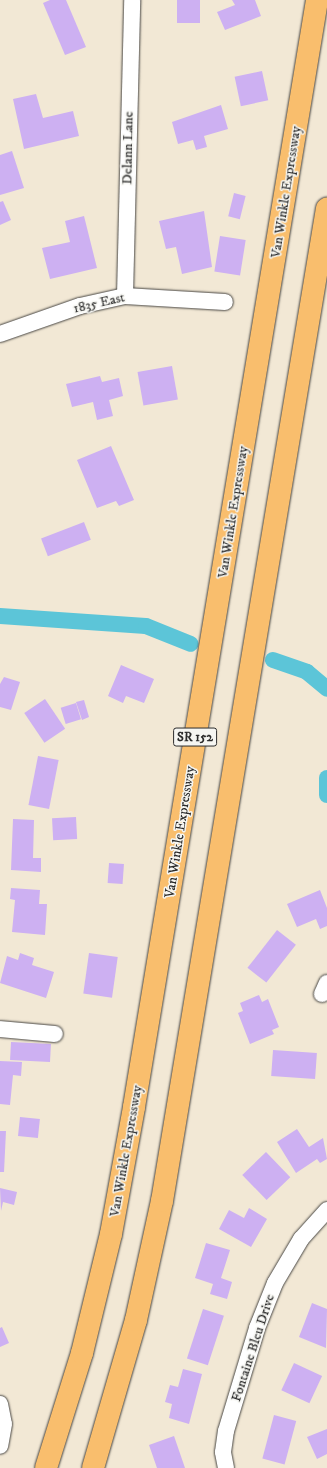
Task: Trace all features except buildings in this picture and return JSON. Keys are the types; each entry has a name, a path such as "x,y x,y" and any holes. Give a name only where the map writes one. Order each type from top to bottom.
{"main road":[{"name":"Van Winkle Expressway","path":"46,1468 82,1353 111,1234 317,0"},
{"name":"SR 152","path":"93,1468 136,1320 162,1201 327,209"}],"street":[{"name":"Delann Lane","path":"125,296 132,0"},
{"name":"1835 East","path":"0,334 80,306 125,296 225,302"},
{"path":"0,1028 56,1034"},
{"name":"Fontaine Bleu Drive","path":"226,1468 223,1452 226,1431 274,1284 301,1239 327,1210"},
{"path":"0,1404 4,1424 0,1446"}],"waterway":[{"path":"0,616 146,626 191,644"},
{"path":"273,660 307,672 327,689"},
{"path":"327,778 327,795"}]}
